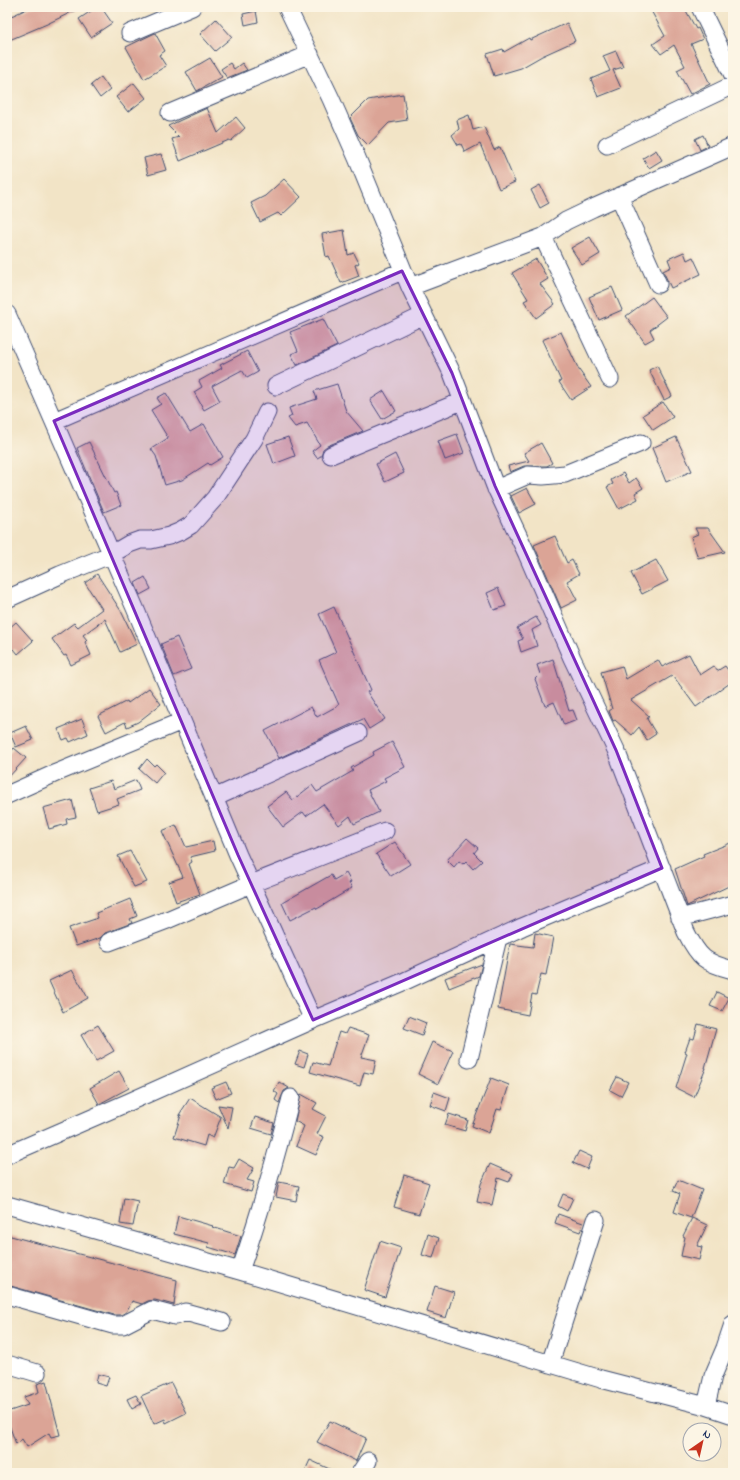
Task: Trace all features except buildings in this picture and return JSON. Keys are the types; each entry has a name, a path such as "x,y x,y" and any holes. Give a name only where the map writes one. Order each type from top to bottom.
{"street":[{"path":"130,33 192,7"},
{"path":"287,7 366,178 402,271 452,373 496,489 527,554 572,658 616,750 680,918 693,945 704,958 711,963 733,970"},
{"path":"700,7 733,75"},
{"path":"170,113 310,54"},
{"path":"607,145 733,85"},
{"path":"410,287 543,237 566,222 619,196 733,146"},
{"path":"619,196 658,284"},
{"path":"543,237 610,379"},
{"path":"54,421 402,271"},
{"path":"7,314 112,554 251,884 313,1020"},
{"path":"276,386 424,315"},
{"path":"331,456 462,401"},
{"path":"7,599 112,554 129,544 140,540 151,540 170,536 191,525 215,498 254,439 267,412"},
{"path":"496,489 528,475 543,476 565,474 641,443"},
{"path":"7,795 182,721"},
{"path":"214,798 358,733"},
{"path":"109,942 167,920 251,884 385,831"},
{"path":"7,1155 405,981 498,938 662,868"},
{"path":"680,918 733,904"},
{"path":"469,1059 498,938"},
{"path":"240,1271 276,1158 291,1098"},
{"path":"7,1206 240,1271 601,1379 706,1406 733,1415"},
{"path":"550,1364 596,1220"},
{"path":"7,1295 113,1325 123,1326 152,1310 174,1316 185,1312 222,1322"},
{"path":"706,1406 713,1376 733,1324"},
{"path":"7,1364 37,1373"}],"highlighted area":[{"path":"402,271 452,373 495,486 616,750 662,868 313,1020 238,855 54,421"}]}
